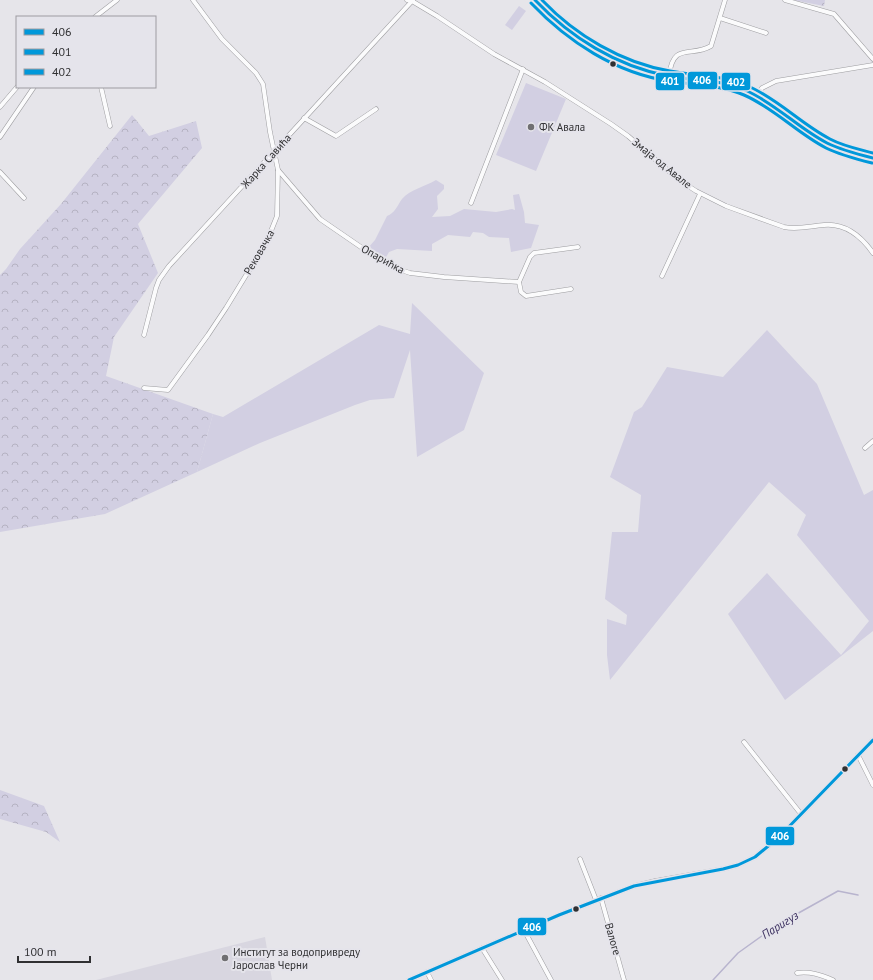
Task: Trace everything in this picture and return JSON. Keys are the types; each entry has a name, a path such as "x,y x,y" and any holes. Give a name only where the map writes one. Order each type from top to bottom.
{"main road":[{"path":"534,0 566,28 596,48 616,58 643,69 669,76 723,84 739,88 769,103 826,142 851,152 873,158"}],"street":[{"path":"96,16 117,0"},
{"name":"Рековачка","path":"144,388 168,390 212,329 273,229 277,216 278,170 270,132 263,84 256,72 222,39 193,0"},
{"name":"Змаја од Авале","path":"407,0 413,1 494,54 523,69 628,136 669,172 700,194 726,206 784,227 803,229 833,224 844,227 859,237 873,253"},
{"path":"669,76 672,63 676,56 711,46 725,0"},
{"path":"785,0 794,4 834,14 873,59"},
{"name":"Жарка Савића","path":"144,335 159,280 170,266 304,118 413,1"},
{"path":"720,18 766,33"},
{"path":"756,96 763,88 776,81 873,65"},
{"path":"471,203 523,69"},
{"path":"0,107 16,88"},
{"path":"0,137 33,88"},
{"path":"101,88 110,126"},
{"path":"304,118 336,136 376,110"},
{"name":"Опарићка","path":"278,170 320,219 371,254 398,269 410,273 437,276 520,282"},
{"path":"0,172 24,198"},
{"path":"662,276 700,194"},
{"path":"571,289 526,296 521,292 520,282 530,257 534,253 578,247"},
{"path":"866,448 873,441"},
{"path":"409,980 601,898 644,883 722,870 745,862 765,850 873,740"},
{"path":"744,742 801,814"},
{"path":"858,755 873,785"},
{"path":"580,859 596,900"},
{"name":"Валоге","path":"601,898 624,980"},
{"path":"524,930 551,980"},
{"path":"482,948 502,980"},
{"path":"427,972 431,980"},
{"path":"797,973 804,972 817,974 833,980"}],"shaded area":[{"name":"Институт за водопривреду Јарослав Черни","path":"265,937 272,980 96,980"}],"green space":[{"path":"793,0 825,0 824,6"},
{"path":"519,6 526,11 512,30 505,25"},
{"name":"ФК Авала","path":"526,83 566,99 536,171 496,155"},
{"path":"132,115 149,136 196,121 202,148 138,224 158,273 114,337 106,376 213,414 197,472 105,514 0,532 0,275 20,249 61,204"},
{"path":"436,180 444,185 444,189 437,196 438,209 432,217 450,216 464,209 496,212 512,209 515,210 513,195 519,194 524,212 525,223 539,225 531,248 511,252 509,238 489,237 483,233 473,232 470,237 448,235 432,244 432,251 397,249 389,252 385,259 368,248 375,240 387,216 394,211 402,199 414,190"},
{"path":"412,303 484,373 464,430 417,457 410,350 394,398 370,400 355,405 260,443 197,472 213,414 223,417 379,325 410,334"},
{"path":"767,330 817,384 864,495 873,490 873,631 785,700 728,614 767,573 841,655 869,621 797,535 806,515 769,482 610,680 607,655 607,619 626,625 627,615 605,599 612,532 638,532 641,495 610,477 634,412 642,407 667,367 723,377"},
{"path":"0,790 44,806 60,842 46,832 0,819"}],"waterway":[{"name":"Паригуз","path":"713,980 738,953 777,925 838,891 858,895"}],"transit line":[{"name":"406","path":"535,0 563,26 579,38 612,57 630,65 668,76 736,86 756,95 827,143 843,150 873,158"},
{"name":"402","path":"542,0 555,13 584,36 617,54 652,67 739,82 759,91 830,139 873,153"},
{"name":"401","path":"531,3 561,31 577,43 612,63 649,77 717,87 744,95 755,100 826,148 842,155 872,163"},
{"name":"406","path":"409,980 559,915 634,886 723,869 738,865 755,857 778,838 873,740"}],"place":[{"name":"ФК Авала","path":"531,127"},
{"name":"Институт за водопривреду Јарослав Черни","path":"225,958"}]}
